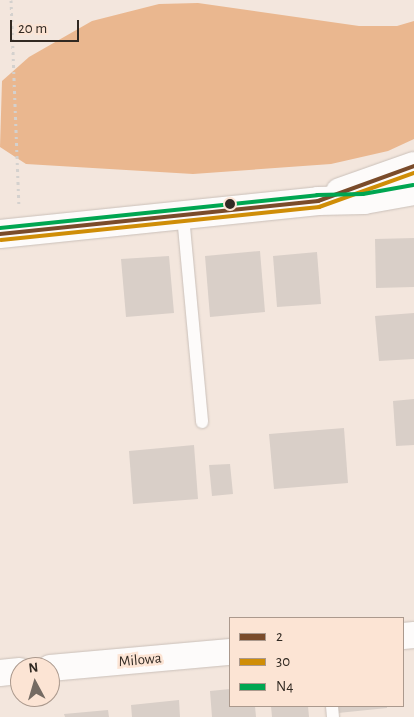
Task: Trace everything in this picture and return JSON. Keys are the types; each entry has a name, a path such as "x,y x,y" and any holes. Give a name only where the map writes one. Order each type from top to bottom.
{"street":[{"path":"318,201 414,166"},
{"path":"10,233 318,201 364,200 414,191"},
{"name":"Milowa","path":"60,667 229,652"}],"lane":[{"path":"183,216 202,422"}],"path":[{"path":"10,233 11,0"}],"shaded area":[{"path":"198,3 359,26 397,26 414,21 414,139 388,151 331,164 193,174 26,164 0,147 2,81 29,57 92,21 159,4"}],"building":[{"path":"414,238 414,287 376,288 375,239"},
{"path":"260,251 265,312 210,317 205,256"},
{"path":"317,252 321,304 277,307 273,256"},
{"path":"169,256 174,313 126,317 121,259"},
{"path":"414,313 414,359 379,361 375,316"},
{"path":"414,399 414,445 396,446 393,401"},
{"path":"344,428 348,483 274,489 269,434"},
{"path":"194,445 198,499 133,504 129,451"},
{"path":"230,464 233,494 212,496 209,465"},
{"path":"229,689 229,707 255,707 256,717 212,717 210,691"},
{"path":"179,700 180,717 132,717 131,705"},
{"path":"271,707 308,707 309,717 272,717"},
{"path":"338,707 387,707 387,708 338,713"},
{"path":"108,710 109,717 65,717 64,714"}],"transit line":[{"name":"2","path":"0,234 318,201 414,166"},
{"name":"30","path":"1,240 319,207 414,173"},
{"name":"N4","path":"0,228 317,195 363,194 413,185"}]}
